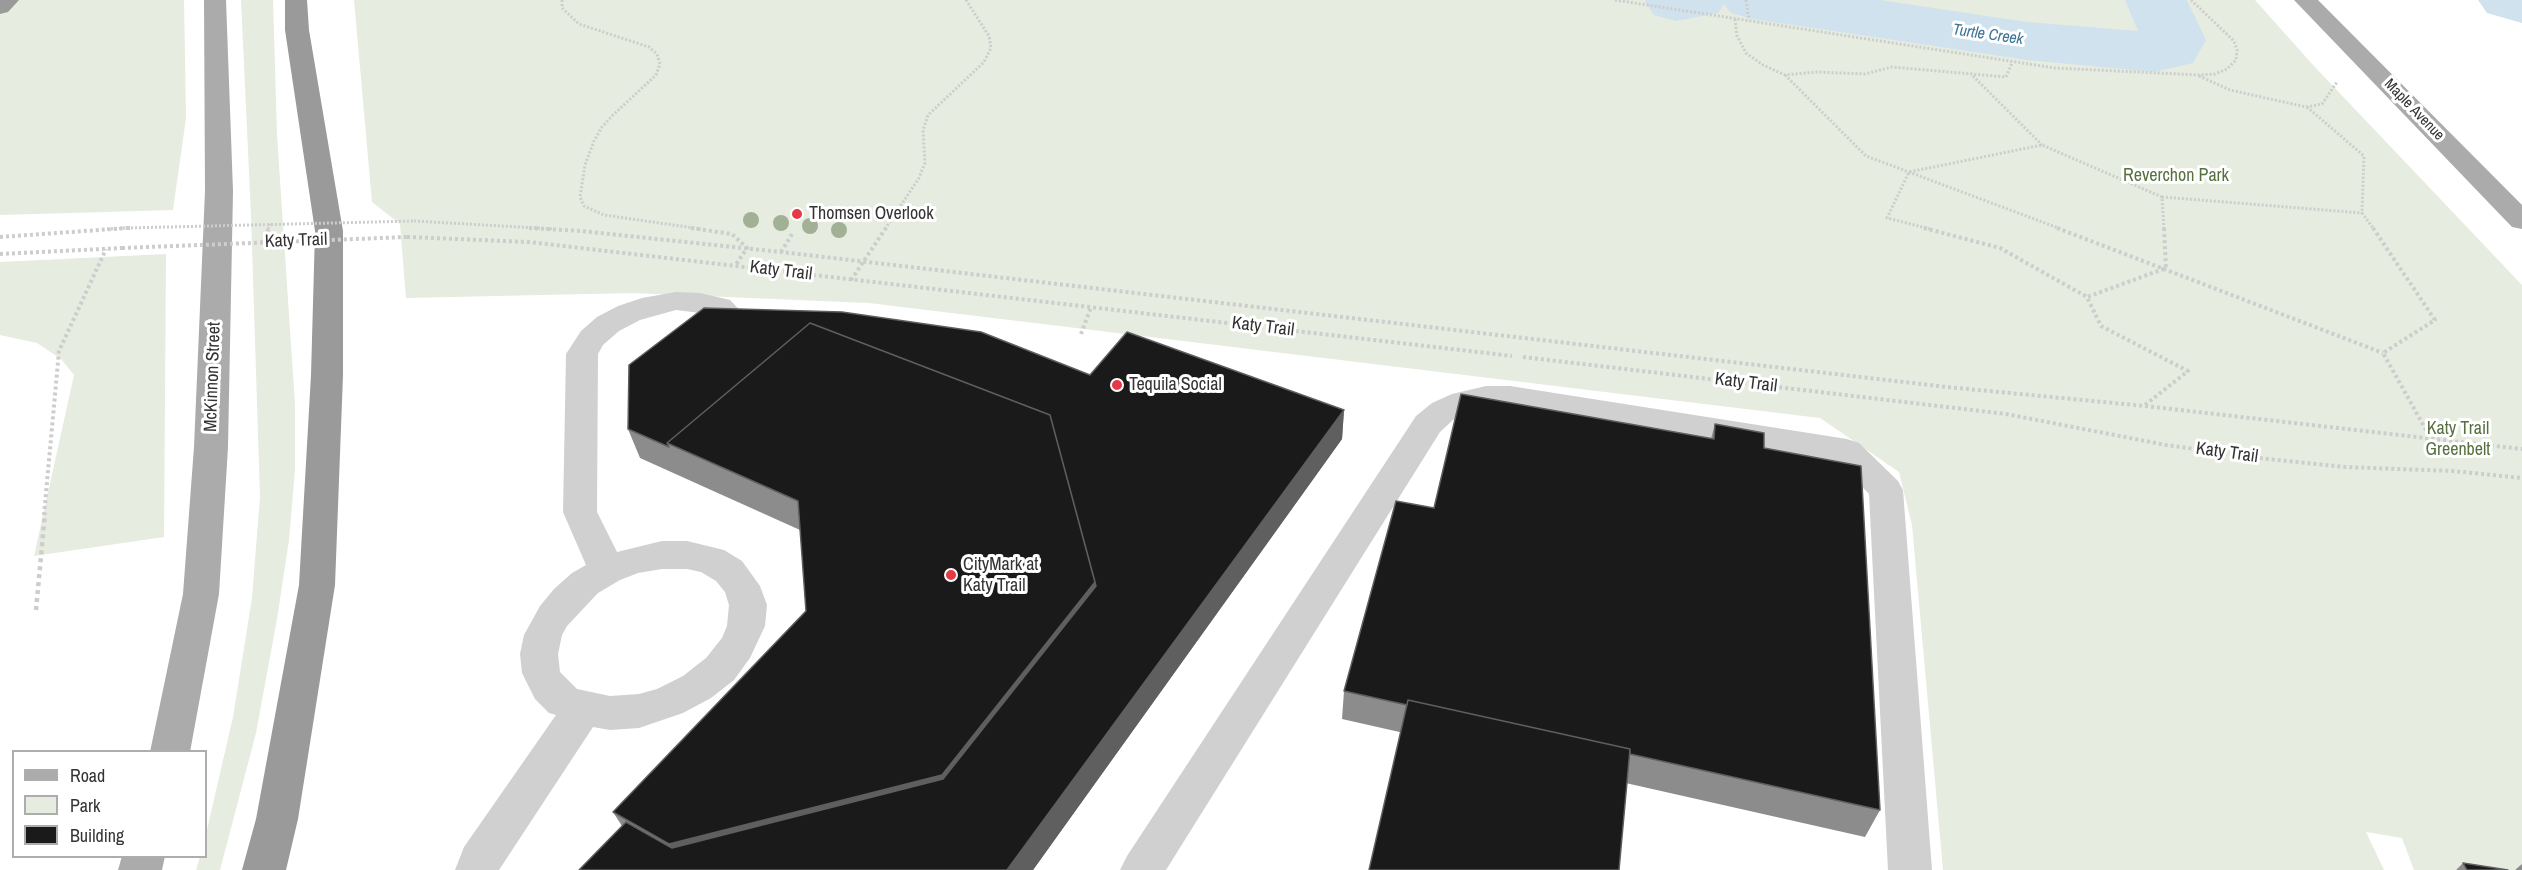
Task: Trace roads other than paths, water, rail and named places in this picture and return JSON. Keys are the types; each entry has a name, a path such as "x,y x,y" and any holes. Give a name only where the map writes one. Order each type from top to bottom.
{"highway":[{"path":"0,7 8,0"},
{"path":"264,870 277,819 317,585 327,375 329,231 297,30 296,0"}],"main road":[{"name":"McKinnon Street","path":"170,750 201,594 209,470 219,191 215,0"},
{"name":"Maple Avenue","path":"2305,0 2522,221"}],"lane":[{"path":"607,570 580,512 582,354 592,338 608,324 629,313 653,305 676,301 700,302 719,308 752,338"},
{"path":"1142,870 1428,424 1443,411 1462,402 1486,397 1510,397 1847,451 1886,490 1910,870"},
{"path":"662,555 687,555 711,560 729,571 742,586 748,604 746,626 737,647 720,669 688,692 639,711 610,713 583,709 563,701 549,688 541,673 541,645 552,616 585,583 607,570 634,560 662,555"},
{"path":"477,870 479,861 583,709"}],"waterway":[{"name":"Turtle Creek","path":"1676,2 1696,0"},
{"name":"Turtle Creek","path":"1753,0 2027,41 2154,52 2170,49 2174,40 2156,0"},
{"name":"Turtle Creek","path":"2509,0 2522,4"}],"place":[{"name":"Thomsen Overlook","path":"797,214"},
{"name":"Tequila Social","path":"1117,385"},
{"name":"CityMark at Katy Trail","path":"951,575"}],"park label":[{"name":"Reverchon Park","path":"2176,176"},
{"name":"Katy Trail Greenbelt","path":"2458,439"}]}
